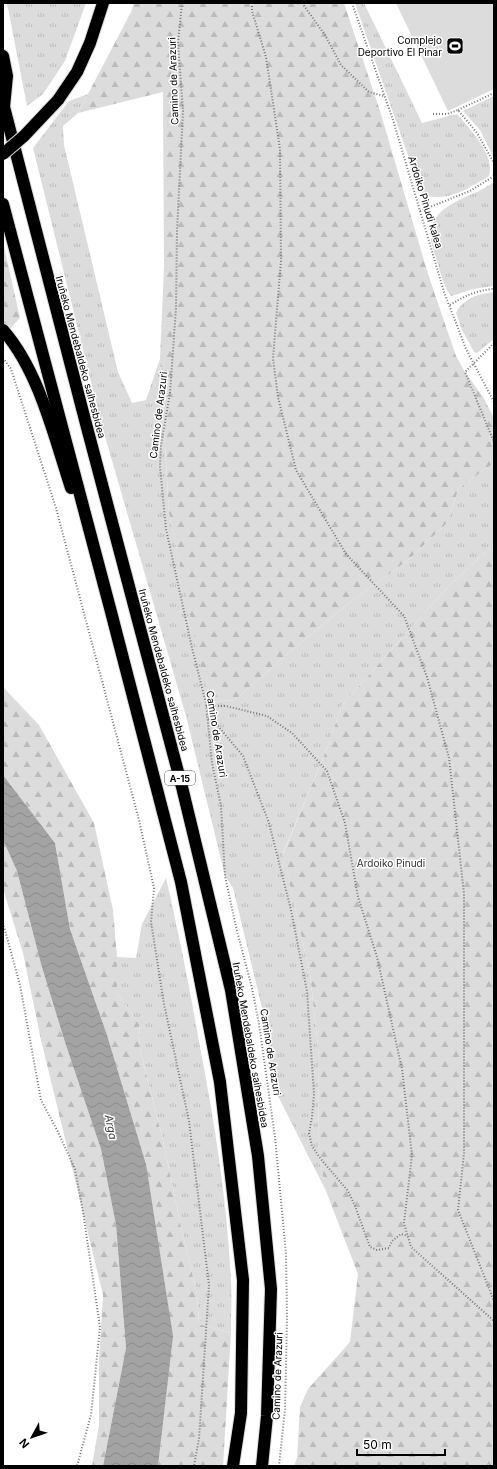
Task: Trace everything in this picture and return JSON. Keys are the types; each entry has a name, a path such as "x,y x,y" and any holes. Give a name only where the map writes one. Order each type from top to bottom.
{"highway":[{"path":"3,154 24,136 58,100 77,72 90,43 103,3"},
{"name":"Iruñeko Mendebaldeko saihesbidea","path":"3,56 6,76 4,105 87,428 182,787 231,990 258,1156 271,1289 267,1416 262,1466"},
{"name":"A-15","path":"3,204 181,882 220,1082 243,1280 241,1413 233,1466"},
{"path":"3,330 23,356 38,390 110,608"}],"path":[{"name":"Camino de Arazuri","path":"182,3 178,43 183,111 177,231 176,315 170,393 161,445 160,467 166,529 206,706 212,764 220,806 225,876 236,927 252,988 259,1024 275,1137 286,1254 287,1319 285,1409 279,1466"},
{"path":"252,3 252,11 266,57 280,149 281,261 273,359 278,397 296,470 346,554 404,616 427,677 449,758 464,894 464,1153 458,1210 494,1302"},
{"path":"302,3 325,35 341,65 369,92 384,96"},
{"name":"Ardoiko Pinudi kalea","path":"352,3 394,123 444,292 466,349 494,402"},
{"path":"433,114 447,114 494,93"},
{"path":"458,110 477,133 494,163"},
{"path":"420,211 470,191 494,176"},
{"path":"450,305 476,291 494,289"},
{"path":"494,343 465,372 494,442"},
{"path":"3,358 11,369 56,508 138,816 154,888 150,922 164,1004 189,1121 209,1285 199,1439 194,1466"},
{"path":"206,706 226,706 267,716 292,733 327,771 345,823 358,897 377,957 402,1069 412,1155 404,1223 411,1247 494,1321"},
{"path":"207,719 218,726 243,756 269,823 278,854 307,991 314,1081 313,1109 309,1132 312,1146 320,1158 348,1191 370,1247 377,1250 389,1248 392,1241 401,1234 408,1236"},
{"path":"3,923 20,985 41,1100 75,1169 100,1327 91,1415 77,1466"}],"green space":[{"path":"7,3 86,3 65,61 43,94 27,106"},
{"path":"134,3 344,3 380,111 428,274 456,356 465,372 483,397 494,418 494,463 459,488 446,524 407,561 349,603 286,655 235,700 208,702 169,513 160,359 164,266 163,92 78,113 131,12"},
{"path":"355,3 364,3 422,123 457,114 474,134 485,151 489,160 489,176 457,193 444,197 425,196 419,187"},
{"name":"Complejo Deportivo El Pinar","path":"396,3 494,3 494,89 448,111"},
{"path":"88,94 78,113 63,126 64,145 118,372 132,403 146,400 160,359 169,513 209,702 235,700 286,655 349,603 407,561 446,524 459,488 494,463 494,544 446,589 342,705 326,751 283,853 310,974 319,1057 318,1151 326,1191 273,1086 264,1016 233,888 225,876 186,716 102,426 33,148 69,101"},
{"path":"494,96 494,158 480,130 463,111"},
{"path":"494,182 494,286 473,289 451,296 444,283 432,246 432,226 439,213 445,208"},
{"path":"3,242 20,318 3,336"},
{"path":"494,292 494,339 477,353 474,352 462,330 456,313 467,300 483,294"},
{"name":"Ardoiko Pinudi","path":"494,544 494,1466 294,1466 297,1458 300,1407 308,1389 350,1342 358,1274 326,1191 318,1151 319,1057 310,974 283,854 326,751 342,705 446,589"},
{"path":"3,687 39,725 94,823 113,910 117,957 117,993 139,1024 140,1050 163,1140 197,1294 199,1324 231,1333 223,1466 158,1466 161,1440 146,1164 107,1035 70,929 55,843 3,775"},
{"path":"3,840 17,871 41,964 101,1149 116,1225 126,1348 103,1466 92,1466 99,1425 99,1361 103,1295 41,1040 23,953 3,889"},
{"path":"166,878 192,1004 220,1163 229,1251 231,1333 199,1324 197,1294 163,1140 140,1050 139,1024 117,993 117,957 136,958 142,924"}],"water":[{"name":"Arga","path":"3,775 55,843 70,929 107,1035 146,1164 173,1336 158,1466 103,1466 126,1348 116,1225 101,1149 65,1042 41,964 17,871 3,840"}],"place":[{"name":"Complejo Deportivo El Pinar","path":"455,46"}]}
